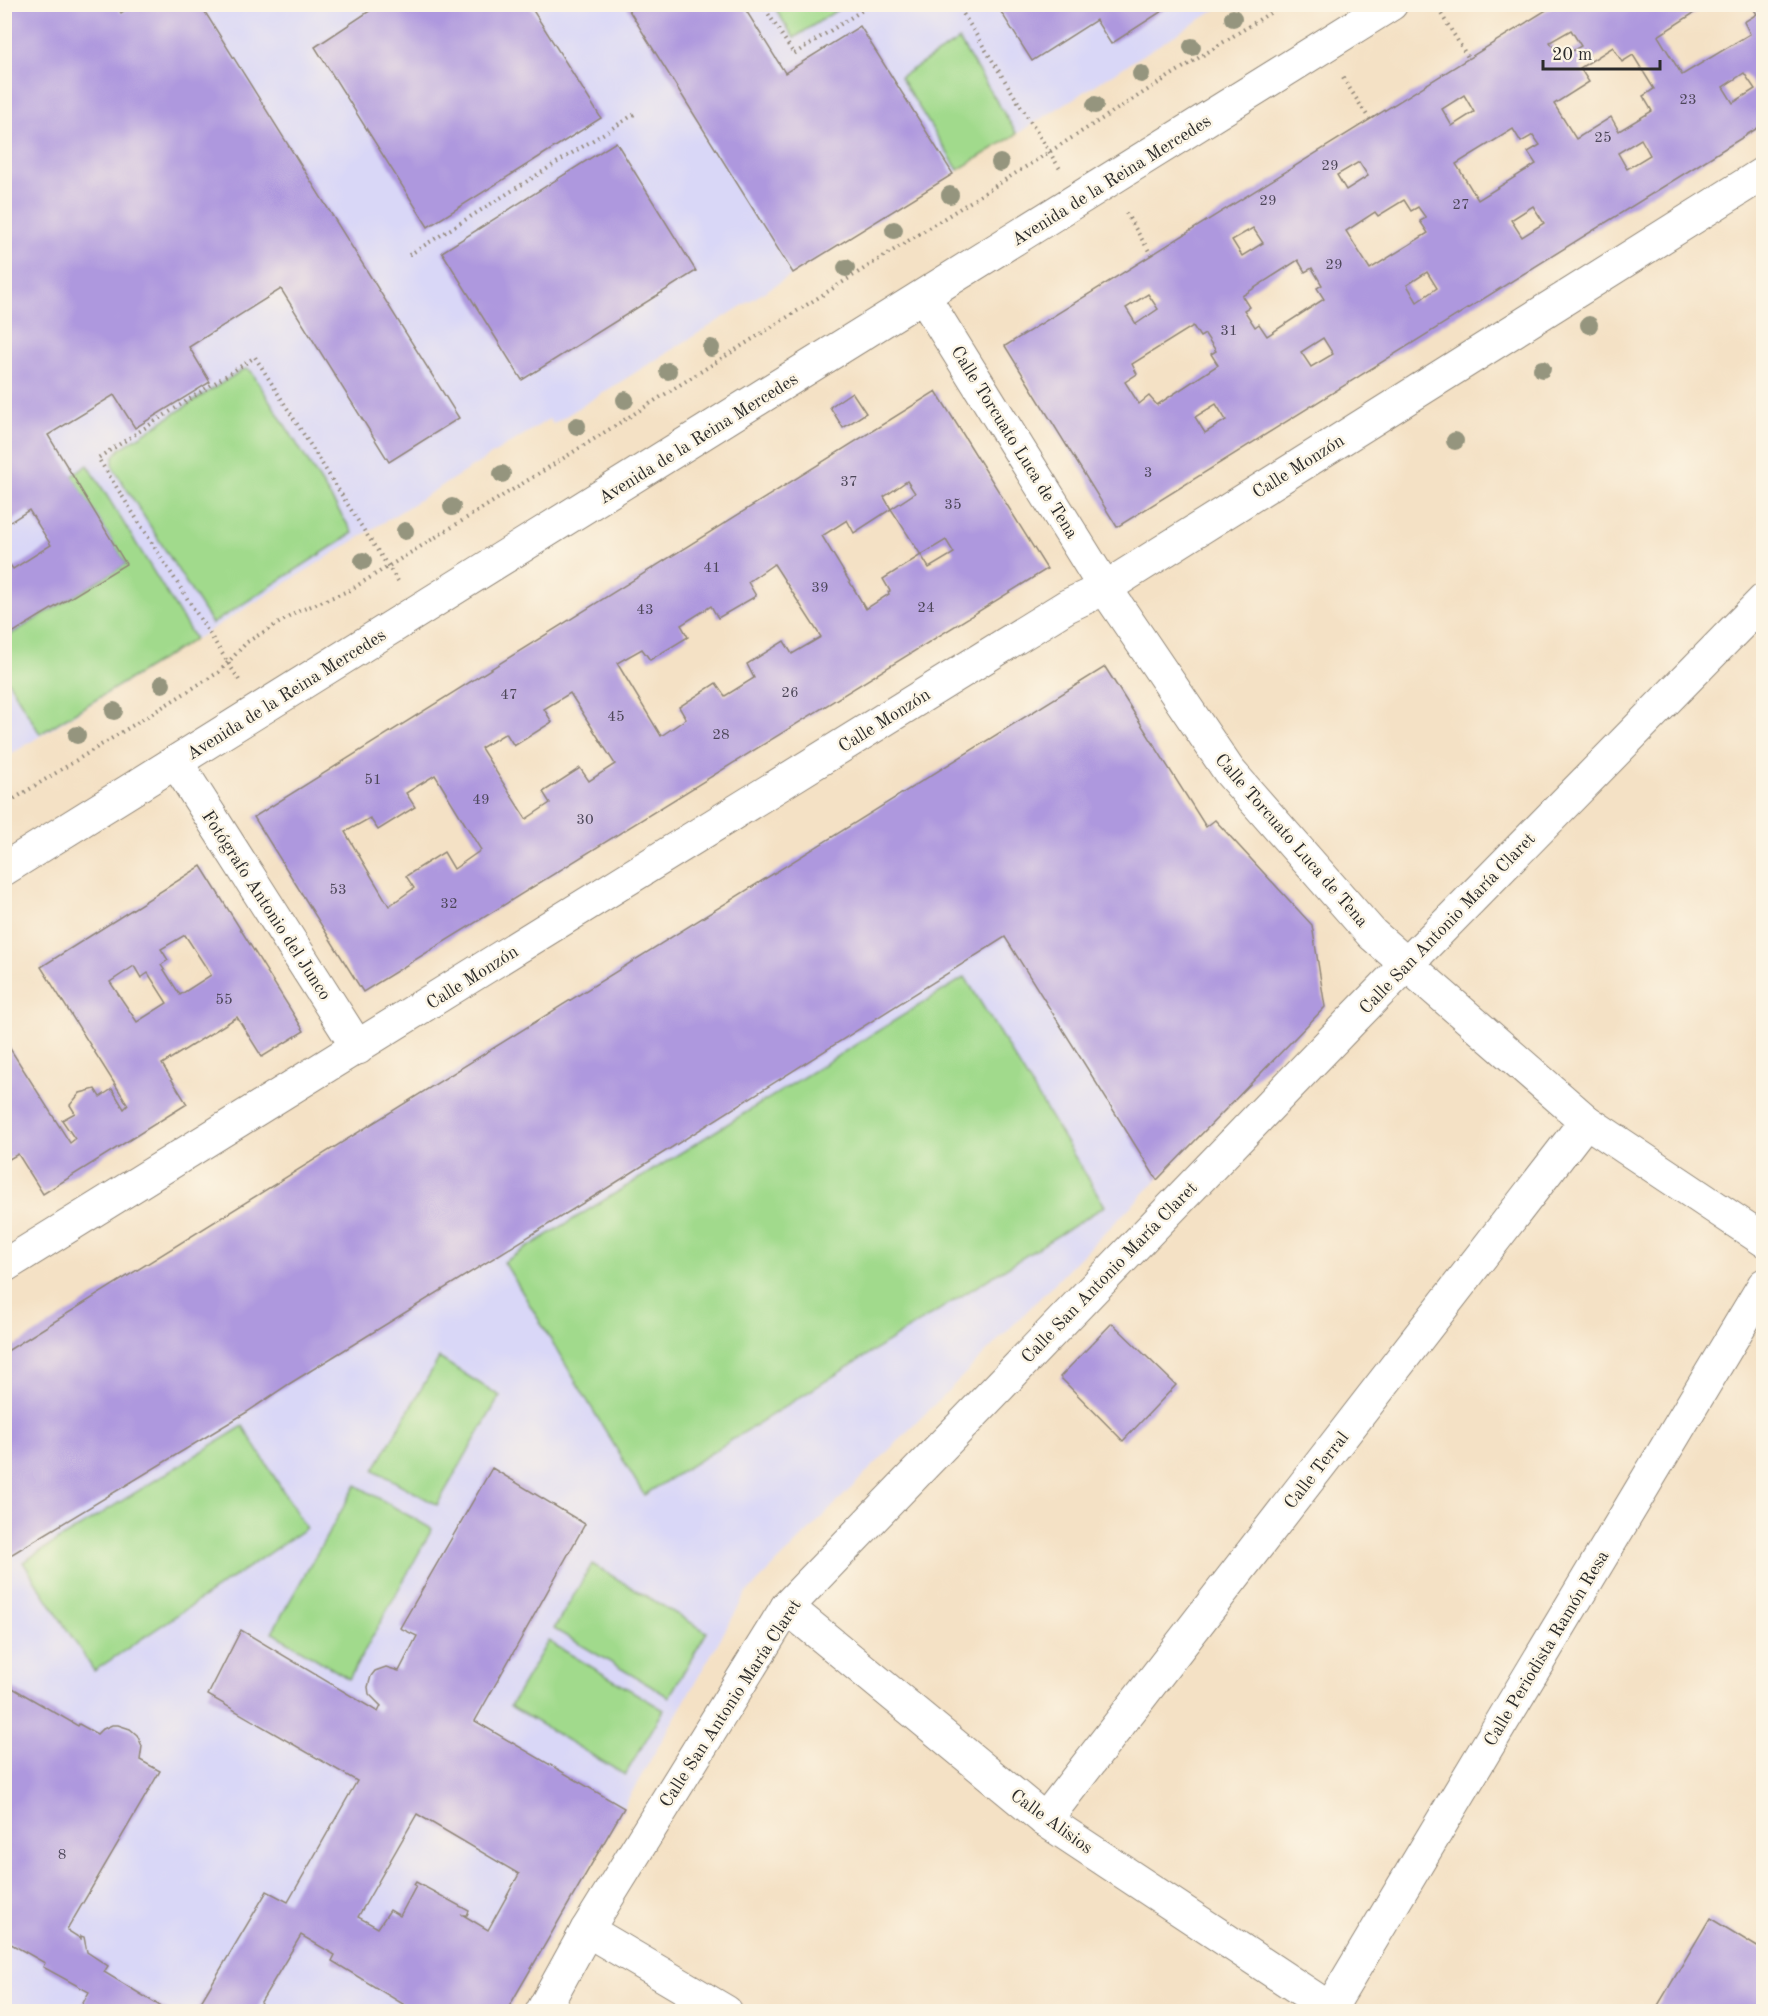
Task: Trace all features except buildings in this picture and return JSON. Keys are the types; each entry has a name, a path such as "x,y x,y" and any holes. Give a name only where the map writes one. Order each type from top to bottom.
{"street":[{"name":"Avenida de la Reina Mercedes","path":"4,869 1391,4"},
{"name":"Calle Monzón","path":"4,1266 1067,606 1105,588 1764,173"},
{"name":"Calle Torcuato Luca de Tena","path":"924,297 1105,588 1229,771 1372,934 1586,1121 1764,1240"},
{"name":"Calle San Antonio María Claret","path":"542,2012 587,1930 787,1607 1406,965 1764,600"},
{"name":"Fotógrafo Antonio del Junco","path":"176,762 358,1048"},
{"name":"Calle Terral","path":"1045,1820 1586,1121"},
{"name":"Calle Periodista Ramón Resa","path":"1331,2011 1764,1285"},
{"name":"Calle Alisios","path":"787,1607 1045,1820 1331,2011"},
{"path":"587,1930 726,2012"}],"path":[{"path":"762,4 794,54 872,4"},
{"path":"957,4 1079,200"},
{"path":"4,805 219,672 247,642 299,611 350,590 1284,4"},
{"path":"1435,4 1469,59"},
{"path":"1323,47 1370,120"},
{"path":"409,255 638,112"},
{"path":"1107,182 1152,256"},
{"path":"259,710 98,458 255,357 418,612"}],"shaded area":[{"path":"5,5 1223,5 553,424 549,419 5,758"},
{"path":"912,786 1157,1180 746,1594 506,2011 5,2012 5,1353"}],"green space":[{"path":"773,5 845,5 794,38"},
{"path":"959,40 1017,134 958,170 900,77"},
{"path":"242,370 251,371 353,533 212,624 114,469 113,460 121,448"},
{"path":"88,465 195,639 40,734 5,676 5,638 126,564 72,476"},
{"path":"965,977 1105,1206 644,1495 504,1262"},
{"path":"439,1358 500,1396 437,1505 374,1470"},
{"path":"243,1426 306,1528 94,1671 23,1562"},
{"path":"356,1485 432,1529 349,1679 272,1632"},
{"path":"592,1564 707,1632 669,1697 554,1629"},
{"path":"548,1641 664,1710 625,1775 510,1706"}]}
